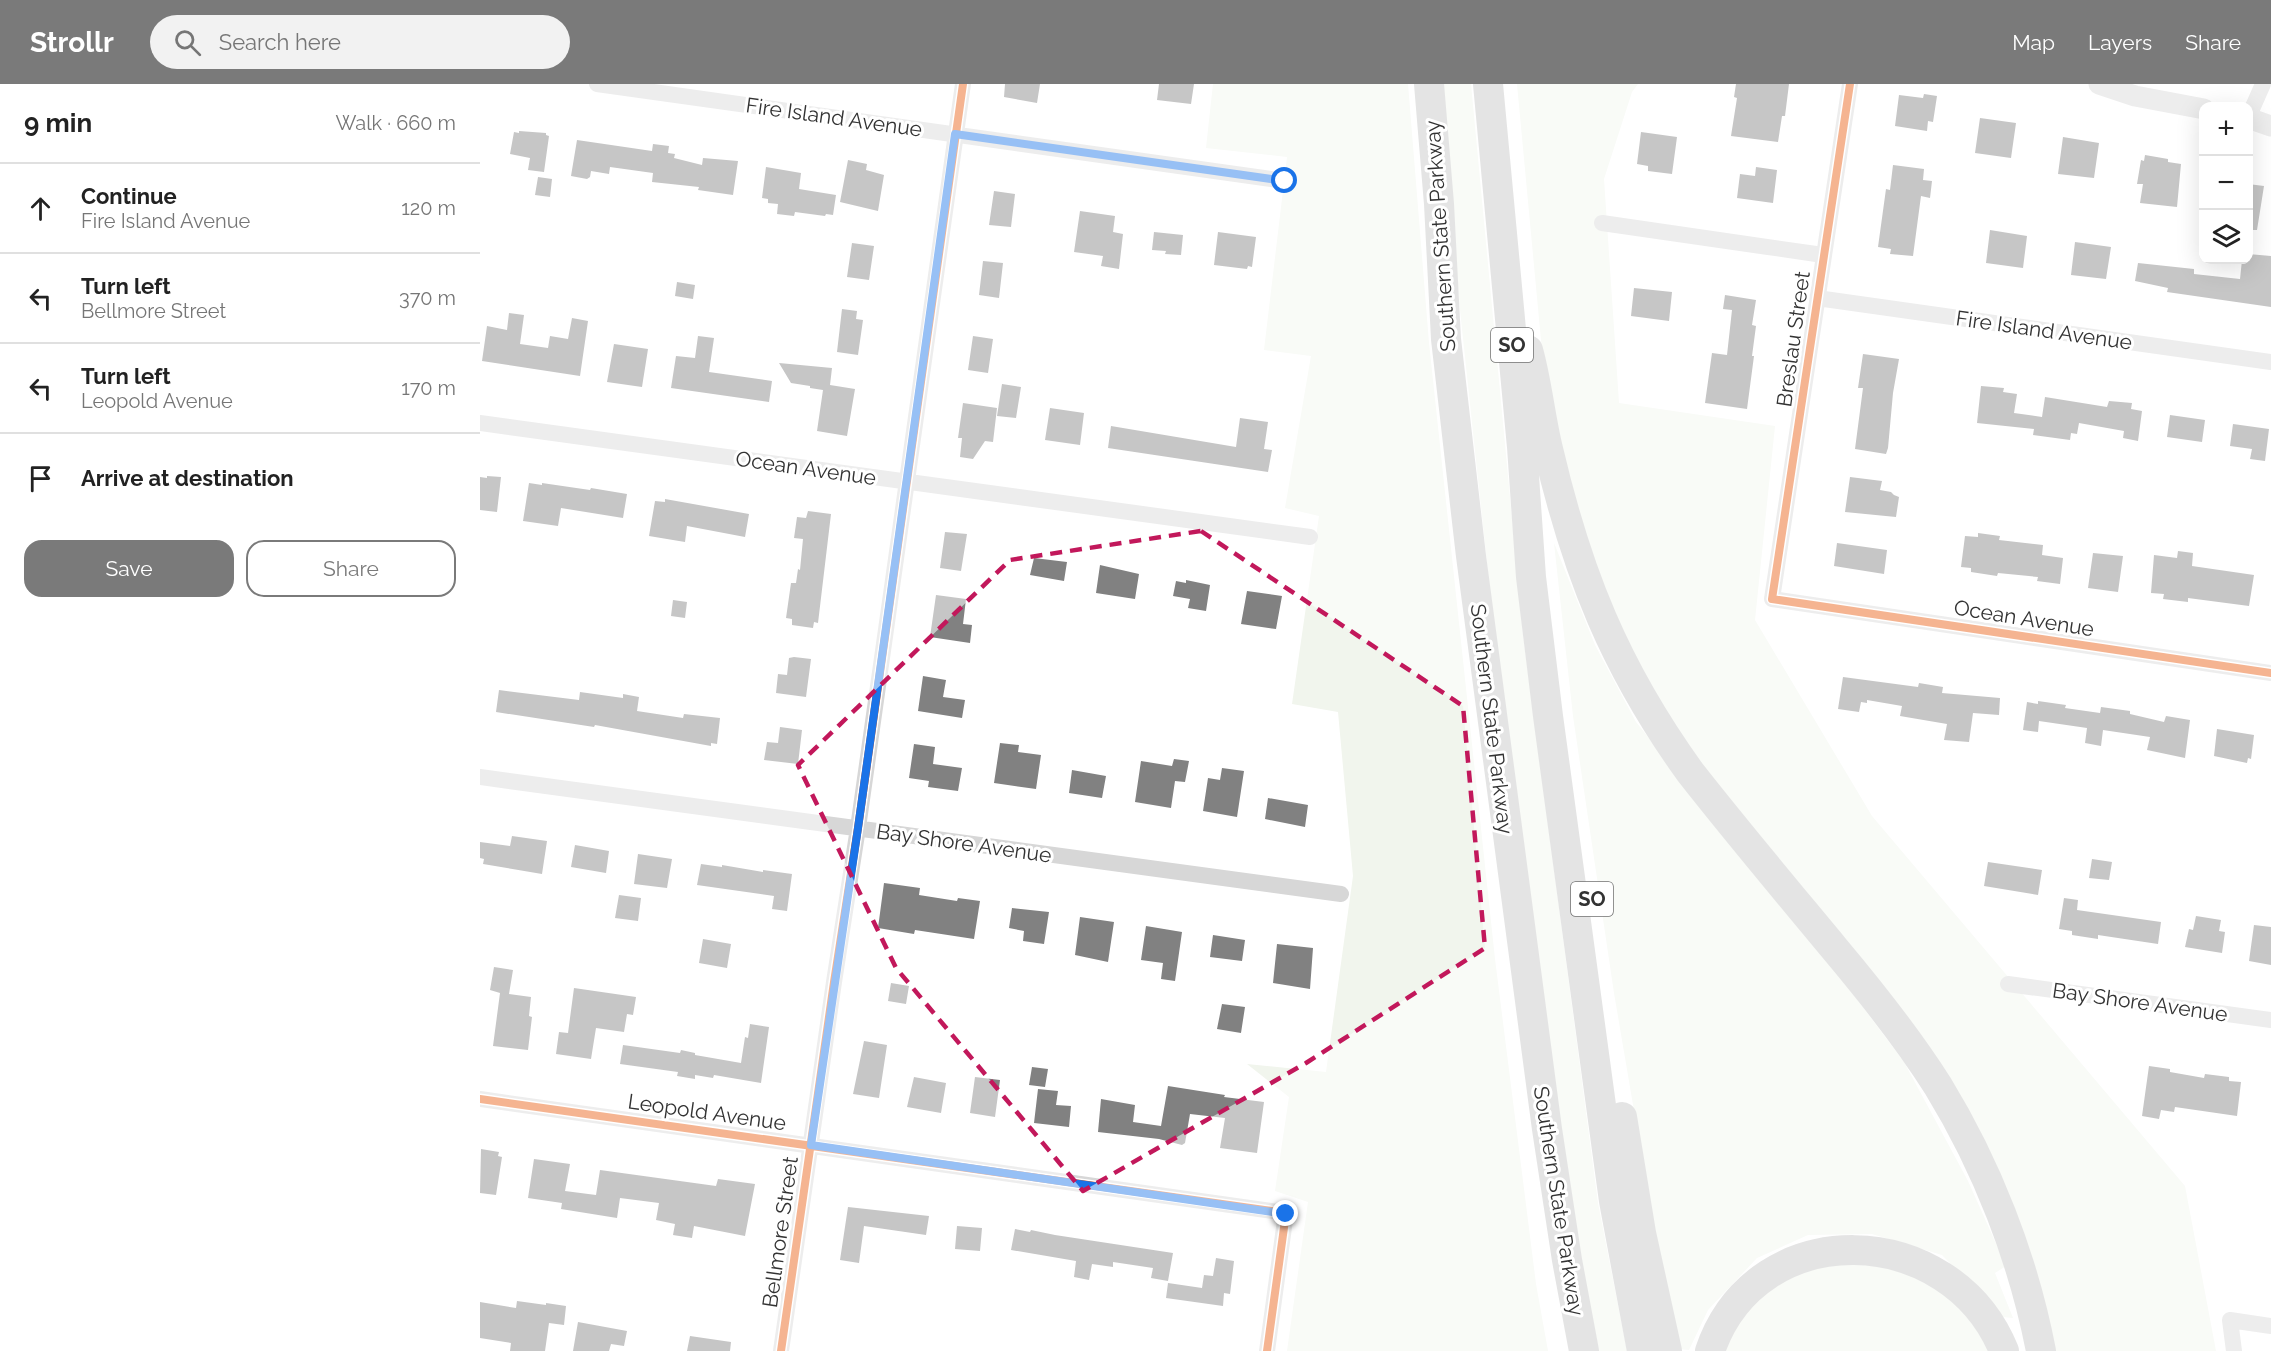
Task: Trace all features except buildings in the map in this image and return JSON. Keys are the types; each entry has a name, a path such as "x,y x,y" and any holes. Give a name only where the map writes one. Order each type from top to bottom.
{"highway":[{"name":"Southern State Parkway","path":"1429,84 1439,204 1446,339 1469,545 1507,840 1557,1194 1584,1351"},
{"name":"SO","path":"1488,84 1522,447 1531,577 1563,838 1614,1201 1642,1351"},
{"path":"1502,244 1535,375 1547,445 1562,507 1590,592 1622,663 1660,730 1690,772 1888,1014 1938,1086 1978,1161 2003,1219 2028,1298 2041,1351"},
{"name":"SO","path":"1522,447 1546,576 1633,1186 1647,1265 1667,1351"},
{"path":"1557,1194 1560,1326 1564,1351"},
{"path":"1710,1351 1728,1314 1759,1281 1776,1270 1810,1256 1848,1250 1887,1253 1922,1264 1938,1273 1968,1296 1981,1311 2004,1351"}],"street":[{"name":"Fire Island Avenue","path":"597,84 1285,181"},
{"name":"Bellmore Street","path":"781,1351 858,828 963,84"},
{"name":"Breslau Street","path":"1772,599 1850,84"},
{"path":"2099,84 2135,96 2199,108"},
{"path":"2253,107 2263,84"},
{"path":"2253,120 2271,126"},
{"path":"1602,224 1823,255"},
{"name":"Fire Island Avenue","path":"1817,298 2271,362"},
{"name":"Ocean Avenue","path":"480,423 1310,537"},
{"name":"Ocean Avenue","path":"1772,599 2271,673"},
{"name":"Bay Shore Avenue","path":"480,777 1341,894"},
{"name":"Bay Shore Avenue","path":"2008,984 2271,1020"},
{"name":"Leopold Avenue","path":"480,1099 1286,1214 1267,1351"},
{"path":"2234,1351 2230,1320 2271,1326"}],"highlighted area":[{"path":"1201,531 1463,706 1485,948 1306,1063 1083,1191 896,968 798,765 1010,560"}],"shaded area":[{"path":"1213,84 1408,84 1429,343 1495,959 1536,1284 1548,1351 1287,1351 1308,1202 1275,1191 1289,1097 1247,1064 1326,1072 1353,876 1338,712 1292,704 1319,516 1285,508 1311,356 1264,350 1287,157 1206,148"},
{"path":"1441,84 1471,84 1523,635 1598,1203 1627,1351 1599,1351 1571,1208 1495,638 1460,310"},
{"path":"1517,84 1638,84 1632,92 1604,179 1619,403 1775,426 1755,620 1872,816 2185,1186 2216,1351 2047,1351 1966,1117 1642,696 1575,546 1547,404"},
{"path":"1554,543 1595,645 1636,722 1823,954 1904,1062 1968,1181 2006,1266 1995,1273 2013,1318 2003,1317 1942,1255 1872,1234 1808,1235 1757,1258 1708,1310 1689,1350 1679,1349 1671,1328 1614,993 1573,716"},
{"path":"1860,1258 1928,1277 1981,1328 1989,1351 1721,1351 1737,1312 1792,1268"}],"cycle path":[{"path":"781,1351 858,828 963,84"},
{"path":"1850,84 1772,599 2271,673"},
{"path":"480,1099 1286,1213 1267,1351"}],"route":[{"path":"1285,181 955,134 858,828 811,1145 1286,1214"}]}
